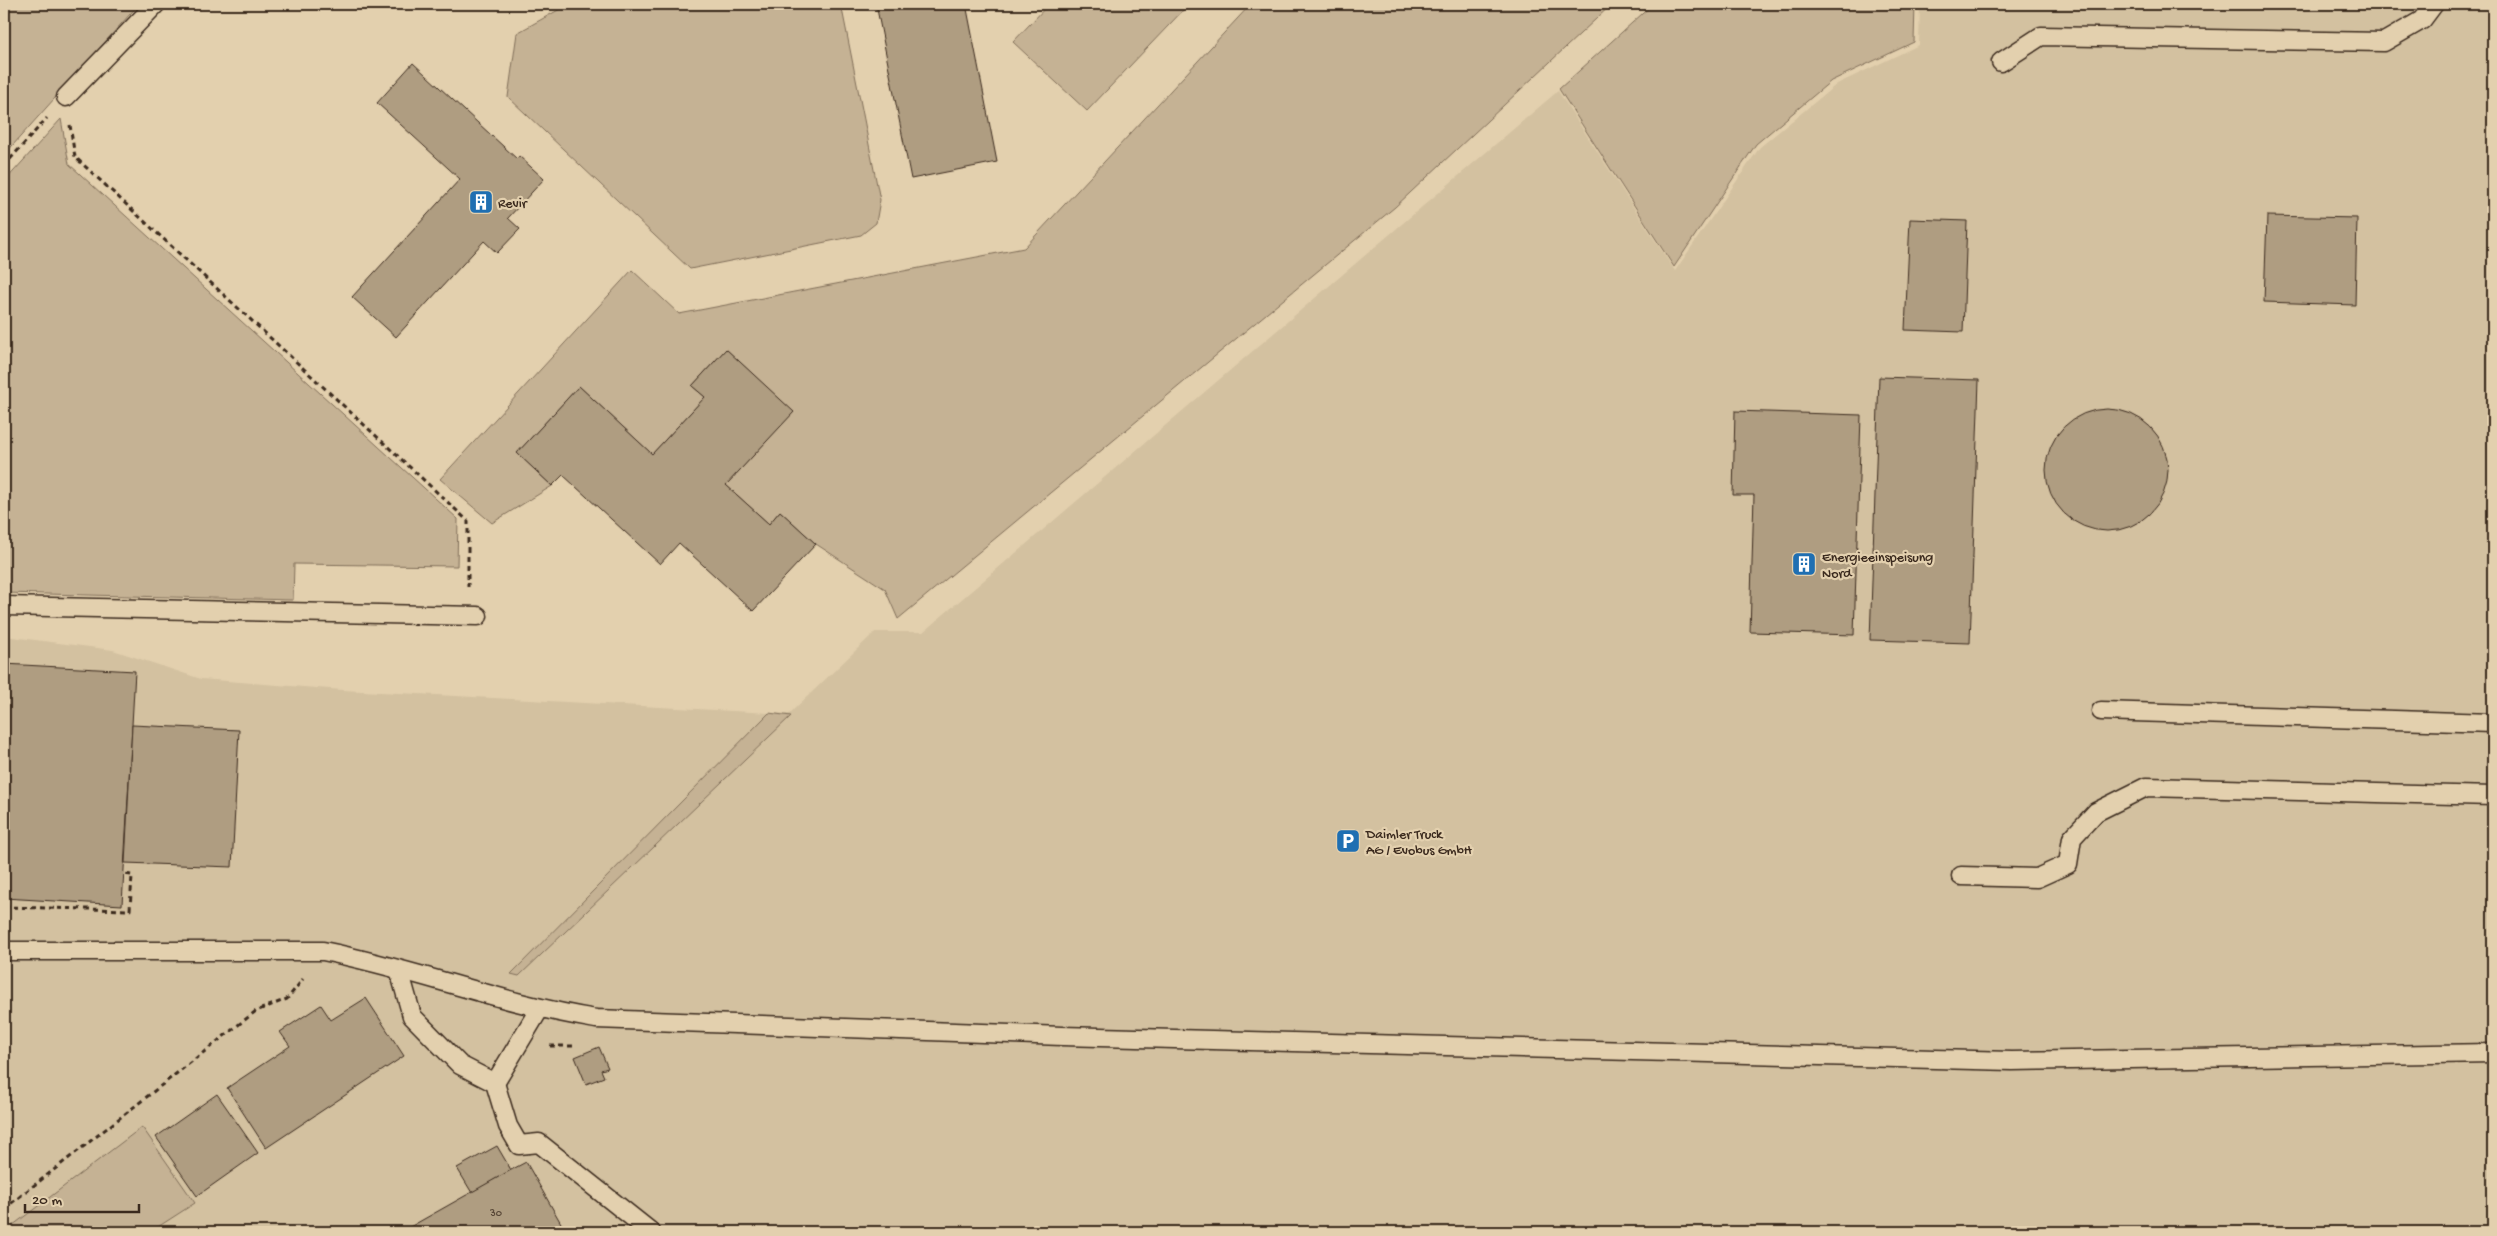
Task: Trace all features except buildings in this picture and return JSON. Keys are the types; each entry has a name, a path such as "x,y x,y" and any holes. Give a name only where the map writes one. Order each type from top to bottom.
{"lane":[{"path":"66,98 156,4"},
{"path":"2001,62 2040,36 2384,42 2422,20 2434,4"},
{"path":"4,606 473,616"},
{"path":"2101,711 2493,723"},
{"path":"1962,876 2037,878 2068,864 2072,838 2096,812 2146,787 2493,796"},
{"path":"4,951 323,951 540,1008 596,1019 1062,1036 2012,1061 2493,1053"},
{"path":"399,970 412,1016 460,1065 495,1083 508,1126 519,1145 539,1143 651,1232"},
{"path":"495,1083 540,1008"}],"path":[{"path":"4,166 66,98"},
{"path":"66,98 76,157 468,521 473,616"},
{"path":"4,907 130,910 132,875 124,874"},
{"path":"4,1209 256,1011 288,999 303,979 311,979"},
{"path":"517,1047 587,1046 596,1019"}],"shaded area":[{"path":"4,4 139,4 4,155"},
{"path":"569,4 841,4 880,200 876,223 861,235 690,269 508,97 517,33"},
{"path":"1049,4 1189,4 1087,111 1013,42"},
{"path":"1251,4 1527,4 1531,7 1535,4 1612,4 1395,207 898,619 885,589 816,544 780,511 769,524 726,485 793,412 726,349 692,386 705,397 652,454 579,386 517,453 552,486 492,523 440,479 632,270 679,314 1024,248"},
{"path":"1653,4 1915,4 1914,42 1831,81 1756,144 1674,267 1559,89"},
{"path":"1920,4 2493,4 2493,1232 4,1232 4,636 113,650 201,679 343,690 789,714 875,632 923,632 1558,91 1675,271 1760,147 1837,84 1919,45"},
{"path":"61,119 69,164 458,519 457,566 294,564 293,600 4,593 4,182"},
{"path":"769,713 791,716 519,976 511,974"},
{"path":"142,1127 195,1203 150,1232 4,1232"}],"place":[{"name":"Revir","path":"481,202"},
{"name":"Energieeinspeisung Nord","path":"1804,564"},
{"name":"Daimler Truck AG / Evobus GmbH","path":"1348,841"}]}
